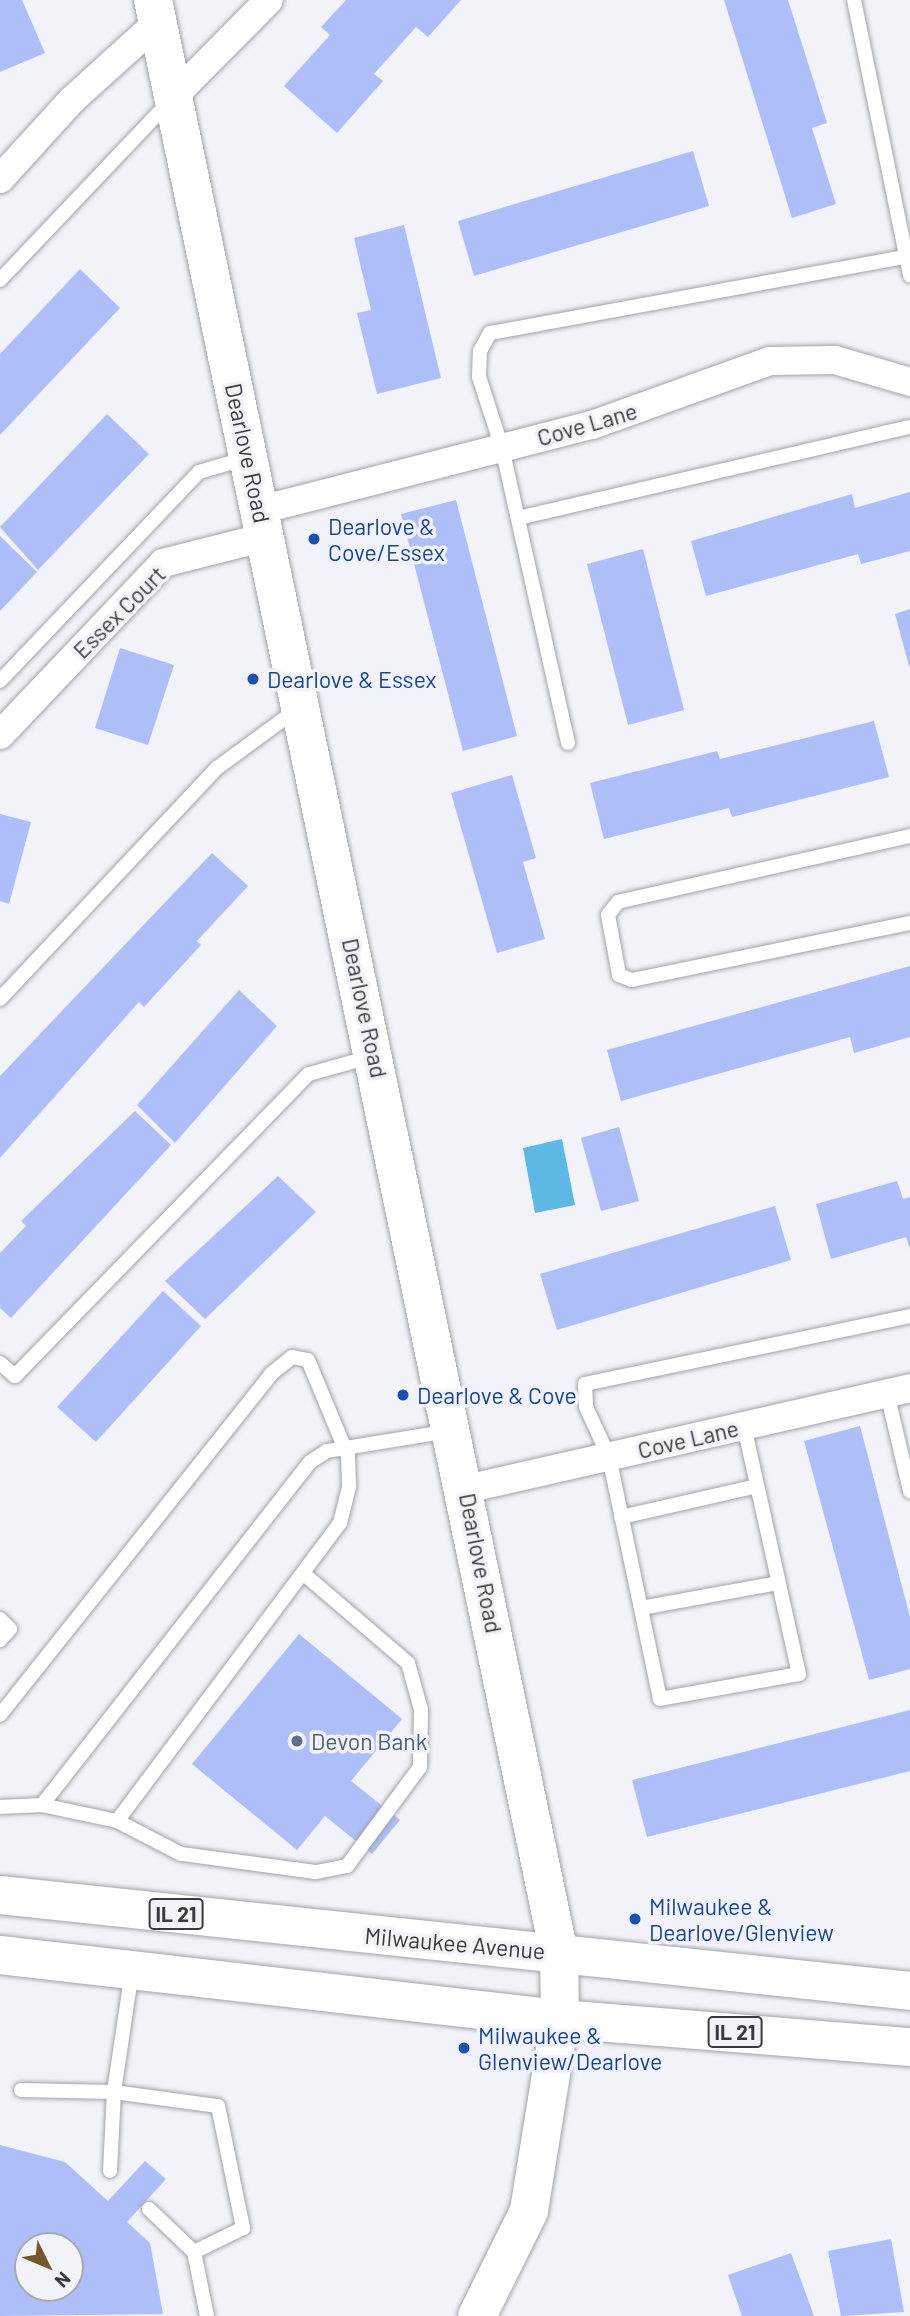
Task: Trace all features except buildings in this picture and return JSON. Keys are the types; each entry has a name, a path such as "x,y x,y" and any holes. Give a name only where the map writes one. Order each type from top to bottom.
{"main road":[{"name":"Dearlove Road","path":"155,11 454,1430 559,1953 560,2019 529,2211 477,2316"},
{"name":"Milwaukee Avenue","path":"0,1895 910,1991"},
{"name":"IL 21","path":"0,1955 560,2019 910,2047"}],"street":[{"path":"173,97 270,0"},
{"path":"0,179 155,11"},
{"name":"Cove Lane","path":"263,524 502,448 593,425 770,360 835,360 910,382"},
{"name":"Essex Court","path":"0,735 163,563 263,524"},
{"name":"Cove Lane","path":"466,1489 898,1391"}],"lane":[{"path":"854,0 910,275"},
{"path":"0,280 173,97"},
{"path":"568,743 502,448 479,377 480,351 491,334 906,257"},
{"path":"518,519 910,427"},
{"path":"0,681 199,472 250,458"},
{"path":"0,999 217,768 302,706"},
{"path":"910,836 618,902 608,915 620,975 632,980 910,923"},
{"path":"0,1363 15,1376 309,1074 375,1055"},
{"path":"744,1426 799,1674 660,1699 608,1457 586,1407 585,1384 910,1316"},
{"path":"0,1715 283,1361 308,1360 318,1371 344,1447 350,1477 344,1512 304,1574 117,1821"},
{"path":"898,1391 910,1491"},
{"path":"42,1805 288,1486 310,1462 344,1447 454,1430"},
{"path":"621,1517 757,1486"},
{"path":"0,1807 42,1805 117,1821 181,1854 324,1872 347,1866 408,1791 422,1746 411,1669 304,1574"},
{"path":"640,1608 779,1583"},
{"path":"0,1619 10,1629 0,1640"},
{"path":"110,2171 114,2092 132,1970"},
{"path":"22,2090 114,2092 218,2106 243,2228 194,2252"},
{"path":"149,2209 194,2252 206,2316"}],"water":[{"path":"562,1139 575,1205 535,1213 523,1148"}],"place":[{"name":"Dearlove & Cove/Essex","path":"314,539"},
{"name":"Dearlove & Essex","path":"253,679"},
{"name":"Dearlove & Cove","path":"403,1395"},
{"name":"Devon Bank","path":"297,1741"},
{"name":"Milwaukee & Dearlove/Glenview","path":"635,1919"},
{"name":"Milwaukee & Glenview/Dearlove","path":"464,2048"}]}
